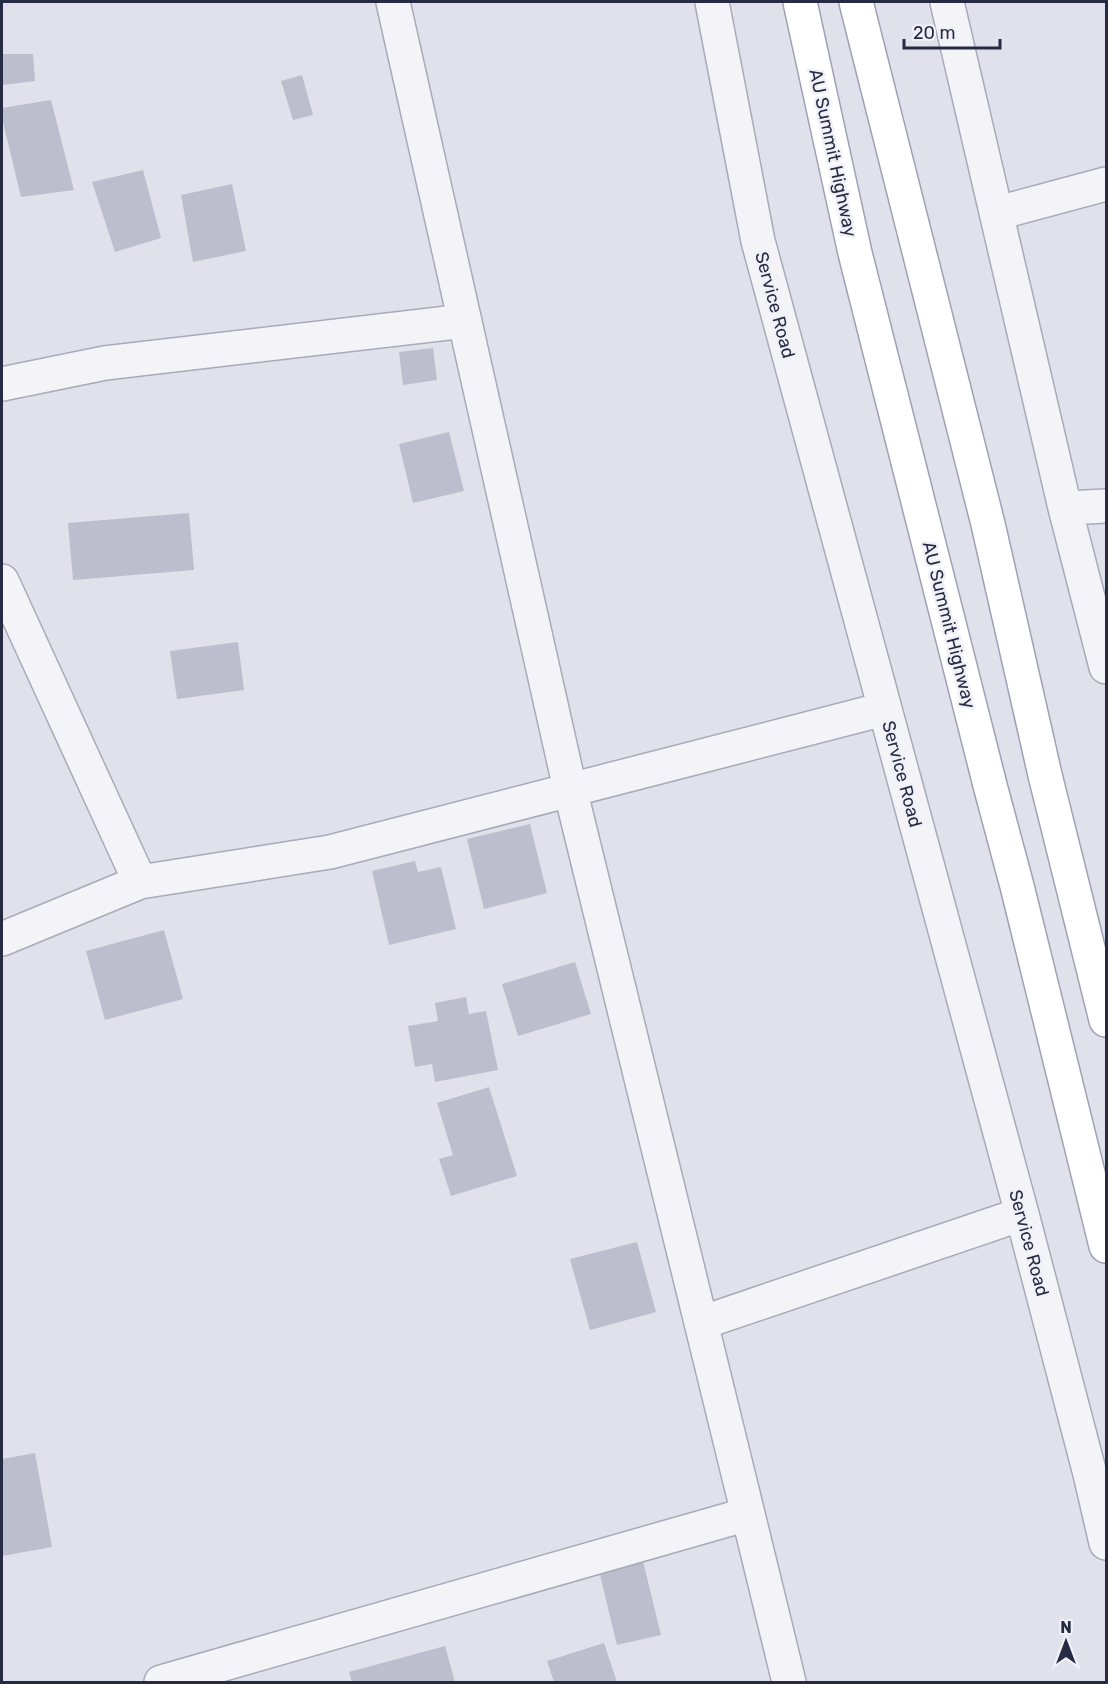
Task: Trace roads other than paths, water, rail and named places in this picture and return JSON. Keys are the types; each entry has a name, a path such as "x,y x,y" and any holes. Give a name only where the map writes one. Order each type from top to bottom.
{"main road":[{"name":"AU Summit Highway","path":"800,2 855,252 1107,1246"},
{"path":"856,2 988,524 1045,775 1107,1020"}],"street":[{"path":"393,2 570,789 789,1683"},
{"name":"Service Road","path":"712,2 758,241 1022,1214 1107,1543"},
{"path":"946,2 998,213 1065,508 1107,667"},
{"path":"998,213 1107,184"},
{"path":"2,384 105,363 465,321"},
{"path":"1065,508 1107,506"},
{"path":"2,581 140,882"},
{"path":"2,939 140,882 330,852 884,709"},
{"path":"701,1323 1022,1214"},
{"path":"161,1683 748,1514"}]}
